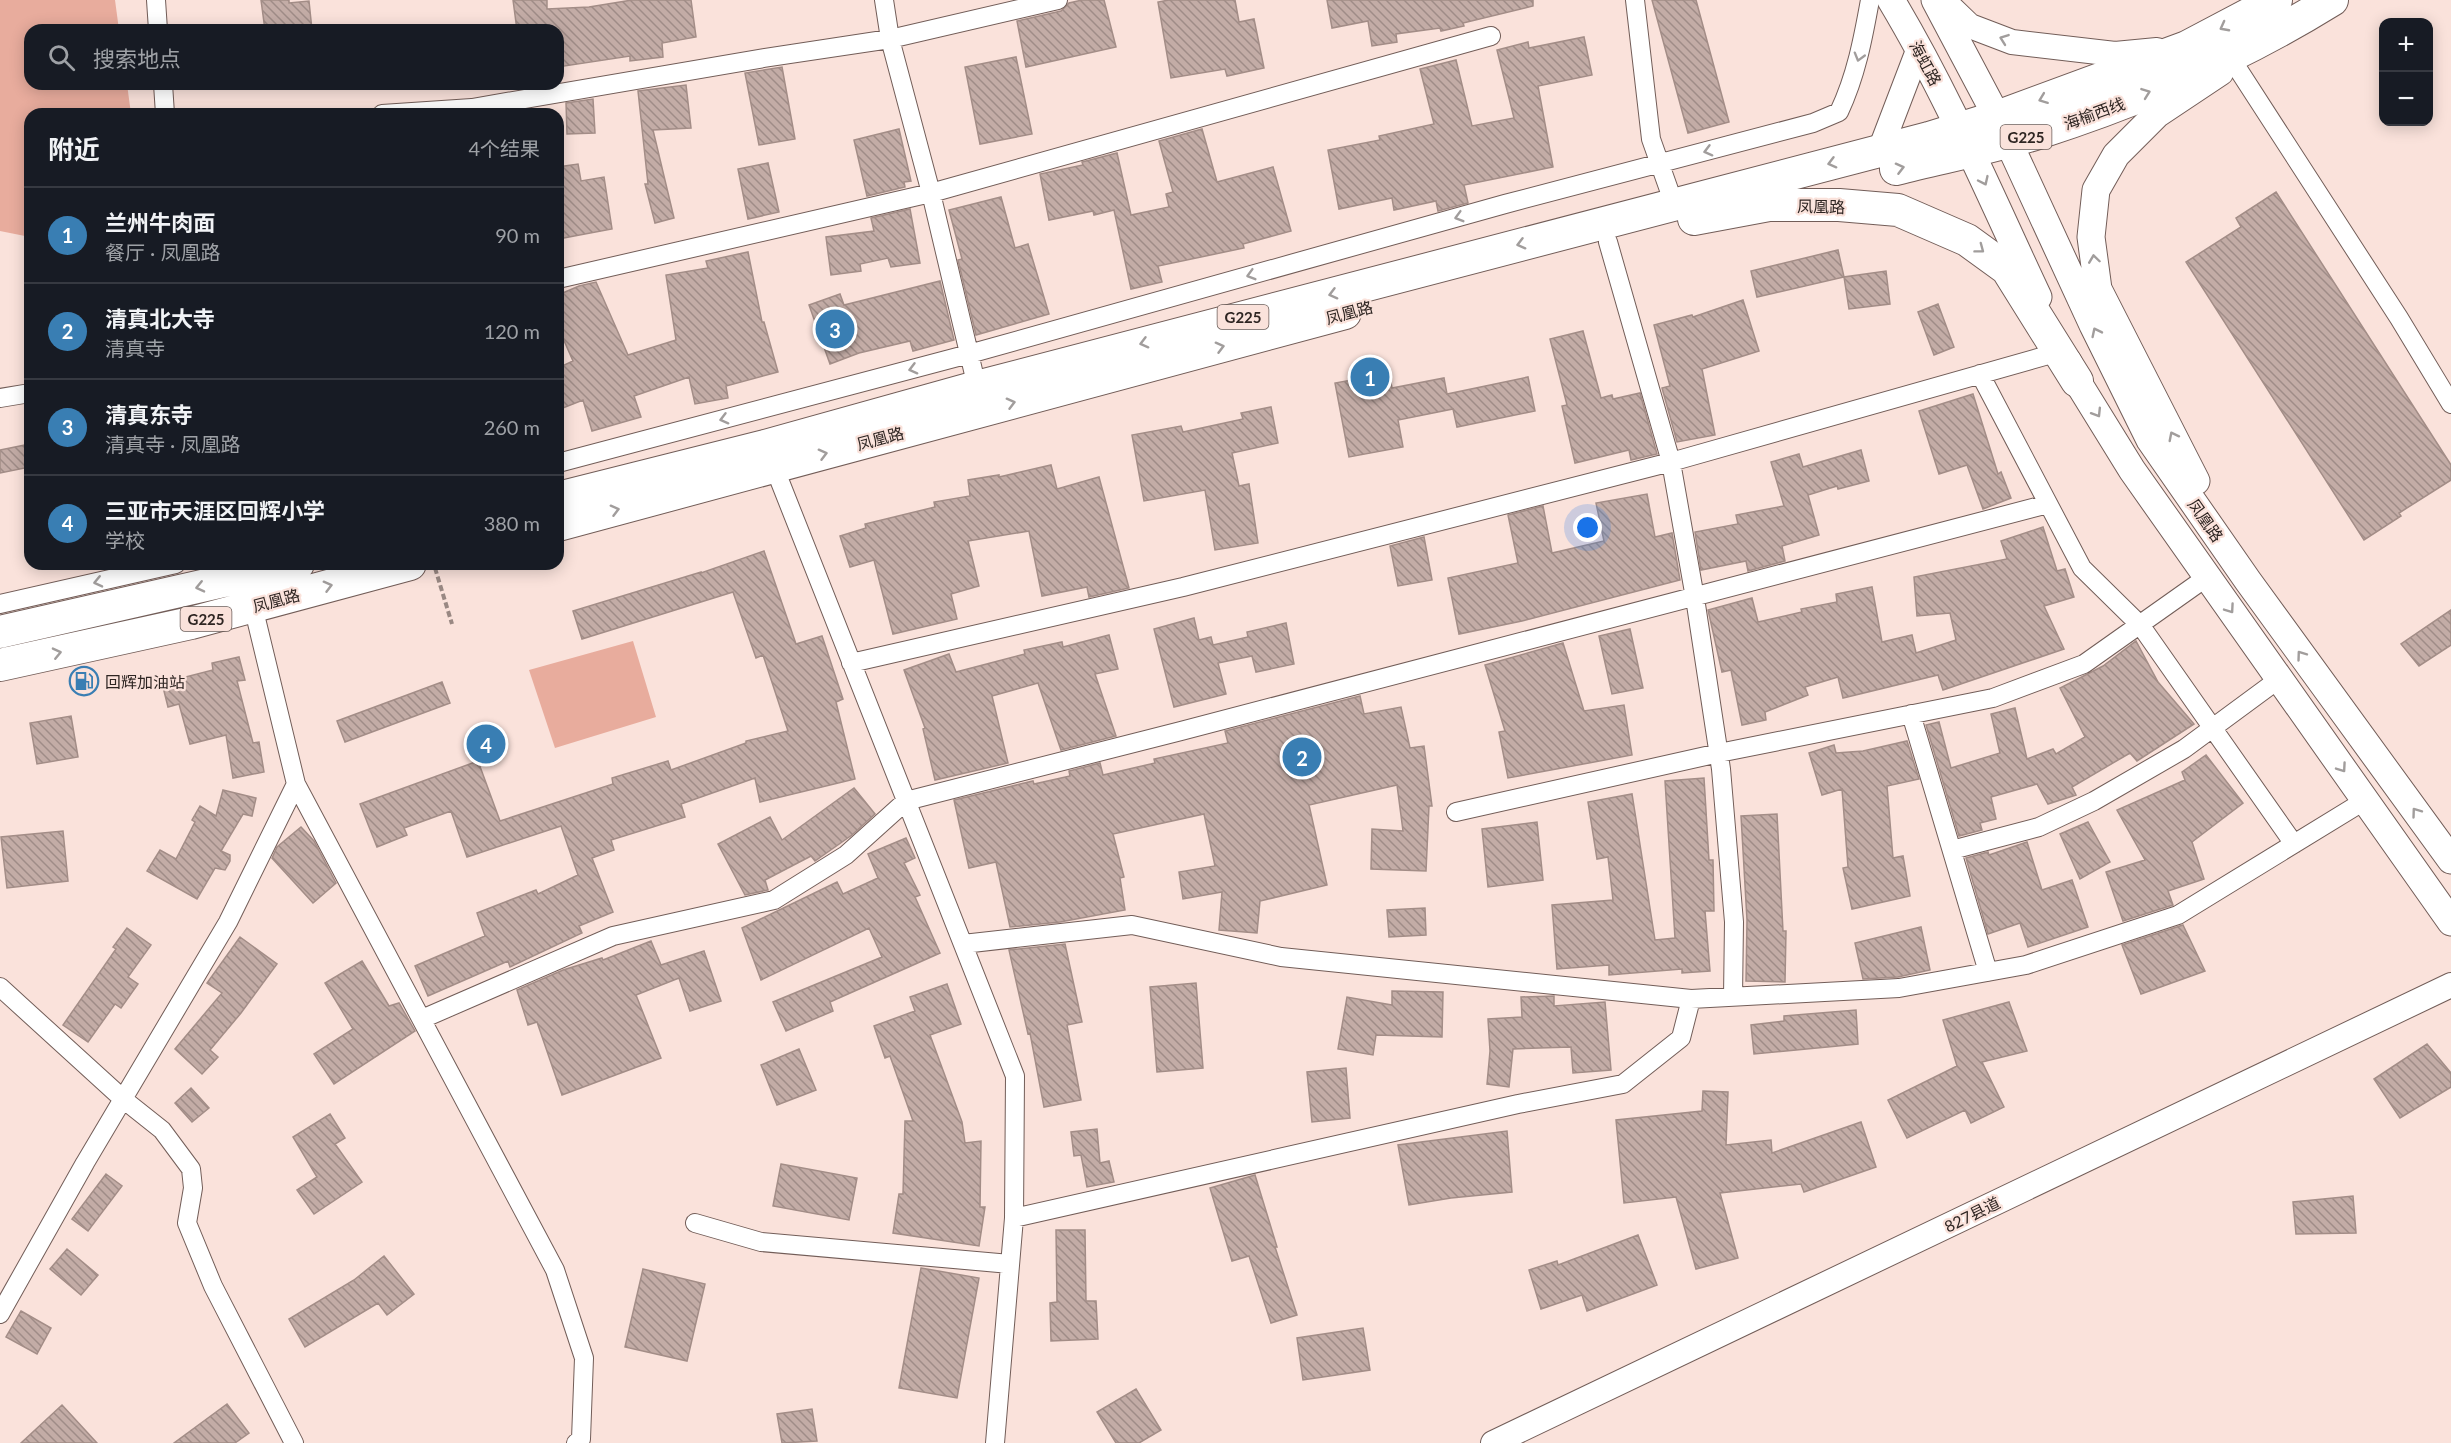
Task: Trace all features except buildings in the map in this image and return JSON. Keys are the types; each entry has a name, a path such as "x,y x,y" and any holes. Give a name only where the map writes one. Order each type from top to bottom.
{"highway":[{"name":"海榆西线","path":"1687,211 2002,129 2187,47 2276,0"},
{"name":"海榆西线","path":"2002,129 2037,134 2184,79 2282,31 2332,0"},
{"name":"海榆西线","path":"1929,138 1964,139"},
{"name":"凤凰路","path":"564,523 977,387 1687,211 1880,150 1929,138"},
{"name":"凤凰路","path":"564,497 770,457 1608,242 1687,211 1768,205 1839,205 1898,210 1967,240 2007,269 2077,381"},
{"name":"凤凰路","path":"0,665 191,623 248,582 281,570"},
{"name":"凤凰路","path":"0,632 248,582 356,570"}],"main road":[{"name":"海虹路","path":"1891,0 1919,48 1964,139"},
{"path":"1935,0 2002,129"},
{"path":"1943,0 1970,26 2012,42 2115,54 2187,47"},
{"path":"2247,581 2098,290 2091,237 2096,189 2116,155 2157,114 2282,31"},
{"path":"1880,150 1919,48"},
{"name":"凤凰路","path":"2002,129 2093,325 2150,440 2247,581 2451,860"},
{"name":"凤凰路","path":"1964,139 2077,381 2132,470 2451,922"},
{"name":"827县道","path":"1493,1443 2451,985"}],"street":[{"path":"156,0 158,24"},
{"path":"884,0 890,39 931,193 977,387"},
{"path":"472,108 890,39 1058,0"},
{"path":"1635,0 1651,139 1659,164 1687,211"},
{"path":"564,461 969,354 1505,204 1813,123 1839,112 1849,92 1862,46 1870,0"},
{"path":"564,278 931,193 1491,36"},
{"path":"2234,63 2399,318 2451,404"},
{"path":"163,90 165,108"},
{"path":"1608,242 1671,462 1695,598 1719,753 1734,922 1732,997"},
{"path":"851,663 1195,584 1671,462 2059,352"},
{"path":"1980,374 2082,568 2141,626 2294,844"},
{"path":"0,398 24,394"},
{"path":"770,457 1015,1076 1014,1218 995,1443"},
{"path":"422,1019 613,936 774,900 846,855 906,801 1695,598 2048,504"},
{"path":"0,604 150,570"},
{"path":"1456,812 1719,753 1993,698 2084,664 2141,626 2207,577"},
{"path":"248,582 296,784 555,1270 584,1358 581,1439 576,1443"},
{"path":"1952,850 2039,827 2094,801 2184,749 2279,679"},
{"path":"1911,714 1988,972"},
{"path":"0,1314 228,922 296,784"},
{"path":"963,944 1132,925 1281,957 1691,999 1899,988 2026,965 2178,915 2364,801"},
{"path":"0,987 123,1099 162,1130 191,1169 193,1188 187,1223 213,1286 294,1443"},
{"path":"1014,1218 1518,1104 1623,1084 1681,1038 1691,999"},
{"path":"695,1224 761,1242 1010,1264"}],"path":[{"path":"435,570 453,624"}],"shaded area":[{"path":"0,0 115,0 118,24 24,24 24,90 128,90 130,108 24,108 24,236 0,231"},
{"path":"633,641 656,717 555,748 529,670"}],"place":[{"name":"清真东寺","path":"835,329"},
{"name":"兰州牛肉面","path":"1370,377"},
{"name":"回辉加油站","path":"84,681"},
{"name":"三亚市天涯区回辉小学","path":"486,744"},
{"name":"清真北大寺","path":"1302,757"}]}
